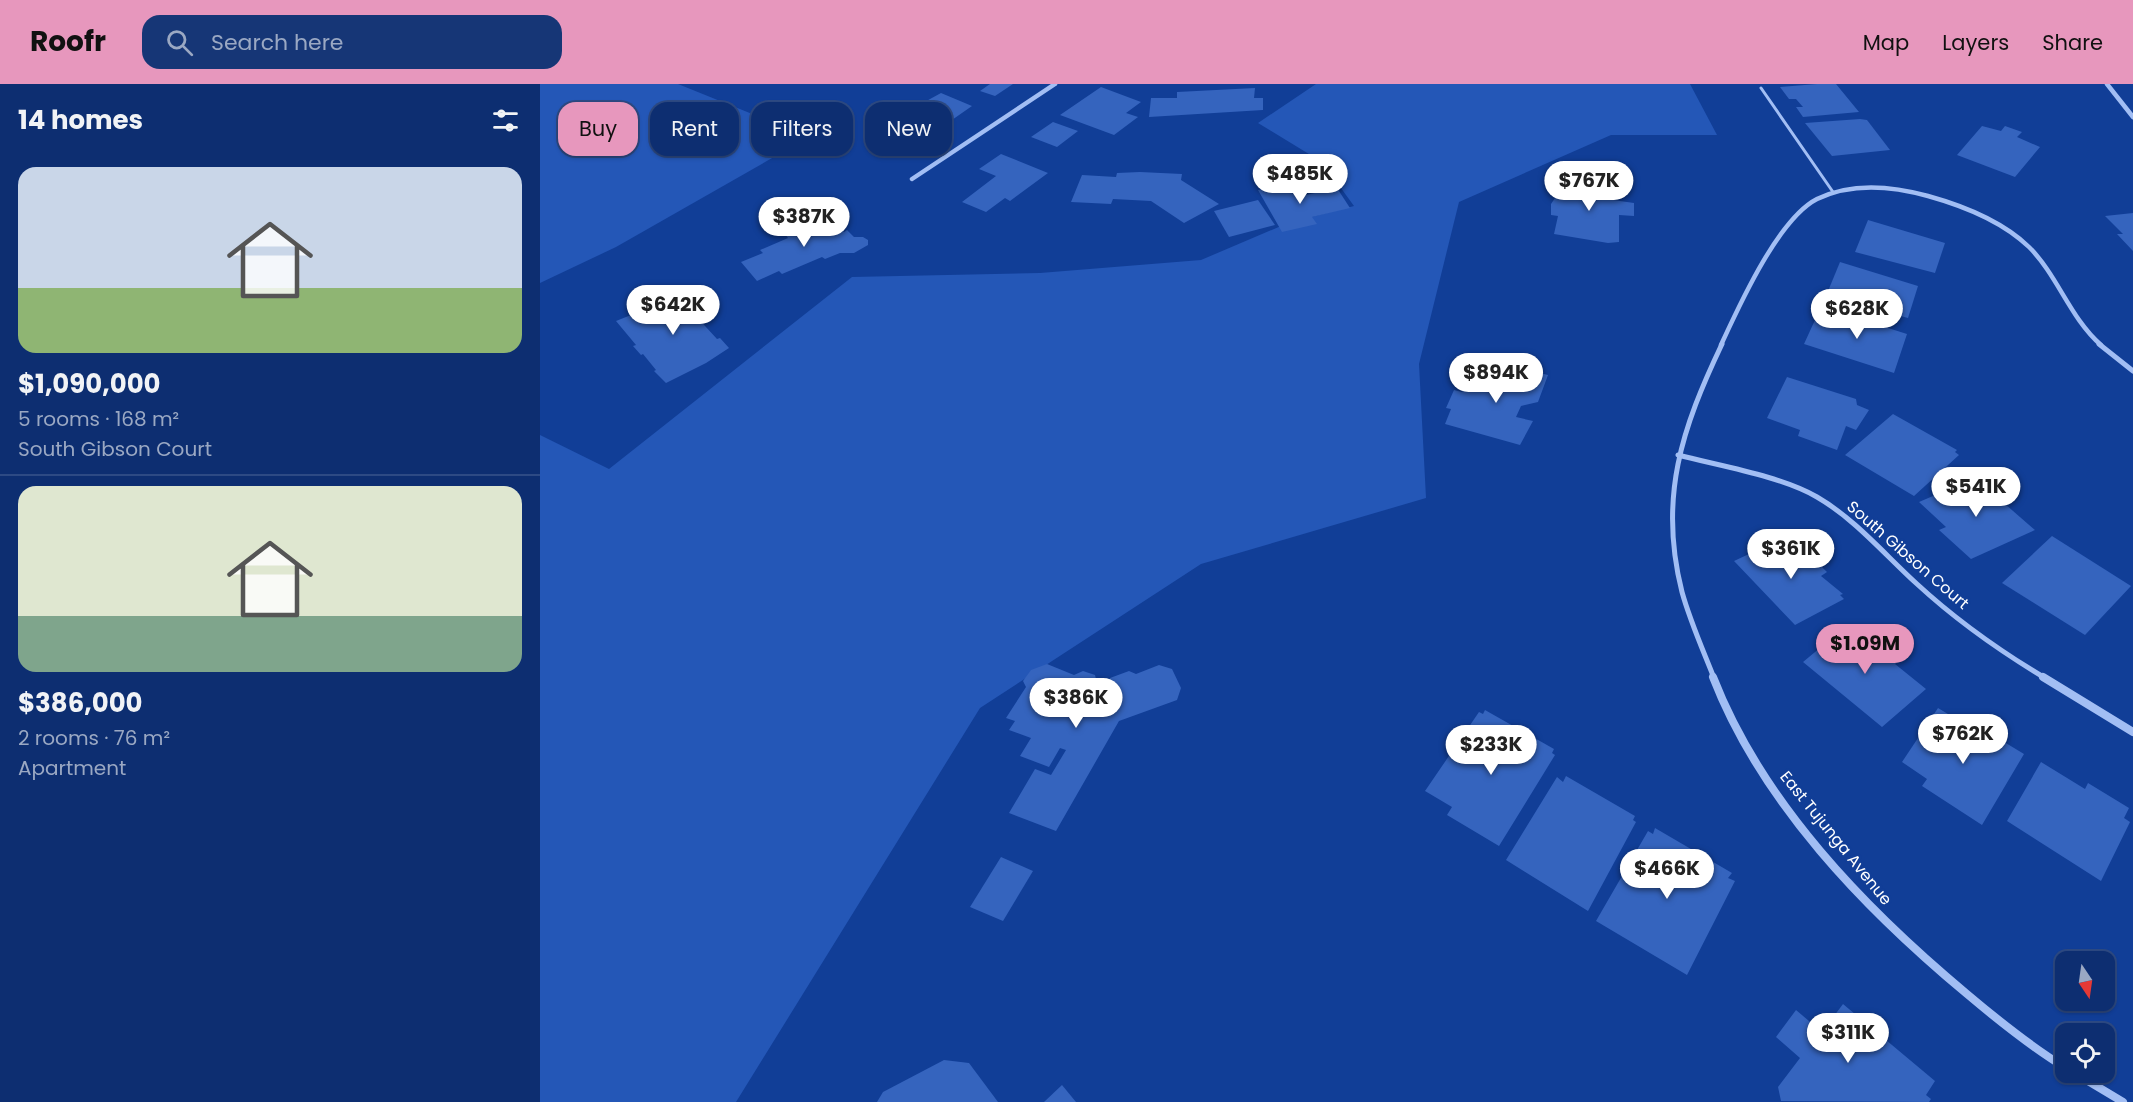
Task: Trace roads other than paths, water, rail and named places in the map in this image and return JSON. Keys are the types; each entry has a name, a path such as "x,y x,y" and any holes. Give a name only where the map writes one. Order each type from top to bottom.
{"street":[{"path":"912,179 1055,84"},
{"path":"2107,84 2133,117"},
{"name":"East Tujunga Avenue","path":"2055,1062 2039,1053 1931,966 1875,913 1786,805 1726,709 1680,585 1672,506 1678,455 1725,336 1778,235 1811,202 1833,192 1868,189 1911,191 1979,214 2016,234 2046,264 2087,332 2133,371"},
{"name":"South Gibson Court","path":"1678,455 1788,485 1817,497 1849,520 1919,586 2001,651 2133,732"},
{"path":"2091,1083 2123,1102"}],"lane":[{"path":"1761,88 1833,192"}]}
